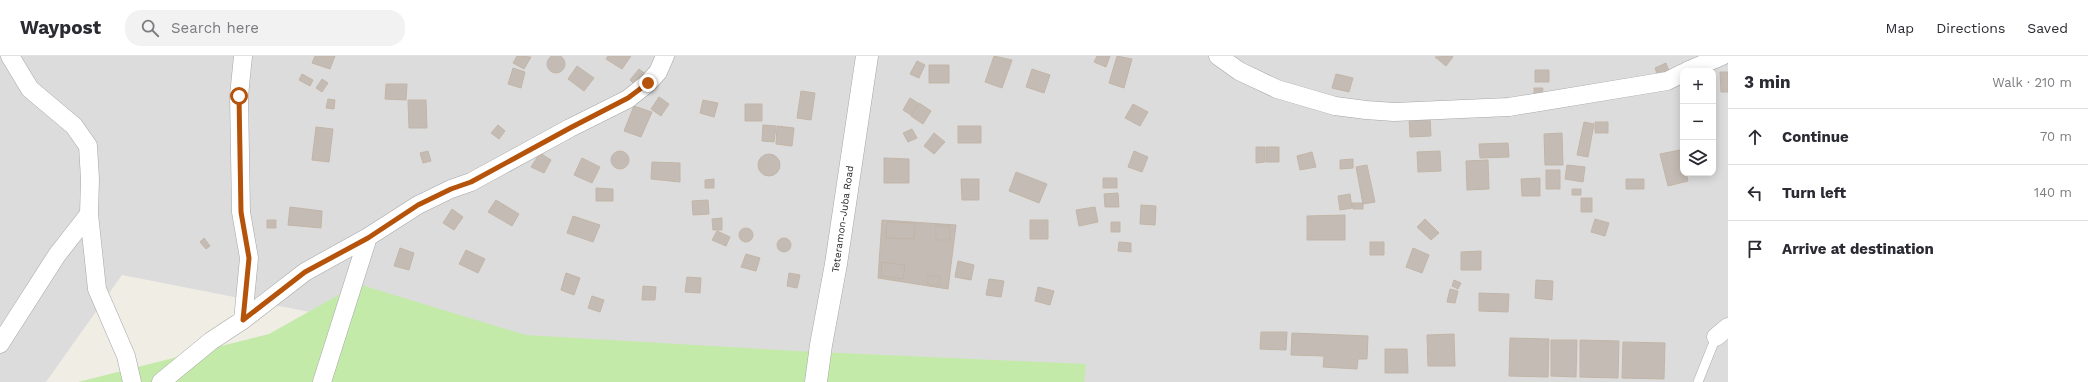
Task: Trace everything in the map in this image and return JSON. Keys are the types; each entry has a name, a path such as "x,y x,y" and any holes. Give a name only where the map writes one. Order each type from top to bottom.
{"street":[{"path":"10,56 30,89 74,126 88,146 90,179 89,214 97,289 126,356 132,382"},
{"path":"243,56 239,96 241,212 249,258 243,320"},
{"path":"161,382 211,342 243,320 305,272 368,238 418,205 451,189 471,182 628,98 648,83 658,72 665,56"},
{"name":"Teteramon-Juba Road","path":"816,382 820,345 836,264 867,56"},
{"path":"1218,56 1239,71 1277,89 1335,106 1394,112 1508,107 1667,81 1680,74"},
{"path":"1693,68 1706,61 1722,56"},
{"path":"0,344 57,255 89,214"},
{"path":"322,382 368,238"}],"lane":[{"path":"1698,382 1722,332"}],"shaded area":[{"path":"0,56 1728,56 1728,382 666,382 122,275 46,382 0,382"}],"green space":[{"path":"358,284 526,335 797,351 1086,364 1084,382 78,382 269,334"}],"building":[{"path":"556,55 562,58 565,64 562,70 556,73 550,70 547,64 550,58"},
{"path":"315,56 335,56 330,69 312,63"},
{"path":"517,56 531,57 524,69 513,63"},
{"path":"608,56 631,56 622,69 606,59"},
{"path":"994,56 1012,60 1002,88 985,82"},
{"path":"1097,56 1110,56 1106,67 1094,62"},
{"path":"1117,56 1132,59 1124,88 1109,83"},
{"path":"1435,57 1453,57 1446,66"},
{"path":"917,61 925,65 919,78 910,74"},
{"path":"1666,63 1669,71 1658,76 1655,68"},
{"path":"929,65 949,65 949,83 929,83"},
{"path":"577,66 594,78 584,91 568,79"},
{"path":"513,68 525,72 521,88 508,84"},
{"path":"639,69 647,75 637,87 630,80"},
{"path":"1032,69 1050,75 1044,93 1026,87"},
{"path":"1535,70 1549,70 1549,82 1535,82"},
{"path":"1720,72 1728,72 1728,92 1721,92"},
{"path":"302,74 313,80 310,86 299,80"},
{"path":"1336,74 1353,78 1349,92 1332,88"},
{"path":"322,79 328,83 322,92 316,88"},
{"path":"386,84 407,84 406,100 385,99"},
{"path":"1534,88 1543,88 1542,95 1534,95"},
{"path":"801,91 815,93 811,120 797,118"},
{"path":"659,97 669,104 661,116 651,109"},
{"path":"910,98 918,103 911,115 903,110"},
{"path":"328,99 335,100 334,109 326,108"},
{"path":"408,100 426,100 427,128 409,128"},
{"path":"703,100 718,103 714,117 700,113"},
{"path":"919,103 931,111 923,124 911,116"},
{"path":"745,104 762,104 762,121 745,121"},
{"path":"1133,104 1148,112 1140,126 1125,118"},
{"path":"634,106 652,112 641,137 624,131"},
{"path":"1430,117 1431,136 1410,137 1409,118"},
{"path":"1584,122 1594,124 1588,157 1577,155"},
{"path":"1595,122 1608,122 1608,133 1595,133"},
{"path":"498,125 505,131 499,139 491,133"},
{"path":"763,125 776,126 774,142 762,141"},
{"path":"777,126 794,128 792,146 776,144"},
{"path":"958,126 981,126 981,143 958,143"},
{"path":"316,127 333,129 329,162 312,160"},
{"path":"912,129 917,138 908,142 903,133"},
{"path":"934,133 945,142 934,154 924,146"},
{"path":"1562,133 1563,165 1545,165 1544,134"},
{"path":"1508,143 1509,157 1480,158 1479,144"},
{"path":"1256,147 1265,147 1265,162 1256,163"},
{"path":"1266,147 1279,147 1279,162 1266,162"},
{"path":"1680,150 1680,176 1687,176 1688,181 1668,186 1660,154"},
{"path":"428,151 431,161 423,163 420,153"},
{"path":"616,151 624,151 629,156 627,167 624,169 616,169 611,164 611,156"},
{"path":"1134,151 1148,157 1142,172 1128,167"},
{"path":"1440,151 1441,171 1418,172 1417,152"},
{"path":"1312,152 1316,167 1300,170 1297,156"},
{"path":"540,153 551,160 544,173 531,167"},
{"path":"769,154 777,157 780,165 777,173 769,176 761,173 758,165 761,157"},
{"path":"582,158 600,167 592,183 574,175"},
{"path":"884,158 909,159 909,183 884,183"},
{"path":"1353,159 1353,168 1340,169 1340,160"},
{"path":"1488,160 1489,189 1467,190 1466,161"},
{"path":"652,162 680,163 680,182 651,179"},
{"path":"1367,165 1375,202 1363,204 1356,167"},
{"path":"1567,165 1585,167 1583,182 1565,179"},
{"path":"1546,170 1560,170 1560,189 1546,189"},
{"path":"1016,172 1047,184 1039,203 1009,191"},
{"path":"1103,178 1117,178 1117,188 1103,188"},
{"path":"1540,178 1540,196 1522,196 1521,179"},
{"path":"714,179 714,188 705,188 705,180"},
{"path":"961,179 979,179 979,200 962,200"},
{"path":"1626,179 1644,179 1644,189 1626,189"},
{"path":"596,188 613,189 613,201 596,201"},
{"path":"1572,189 1581,189 1581,195 1572,195"},
{"path":"1118,193 1119,207 1105,207 1104,194"},
{"path":"1350,194 1352,208 1340,210 1338,196"},
{"path":"1581,198 1592,198 1592,212 1581,212"},
{"path":"496,200 519,214 512,226 488,212"},
{"path":"708,200 709,214 693,215 692,201"},
{"path":"1352,203 1363,203 1363,209 1353,209"},
{"path":"1141,205 1156,206 1155,225 1140,224"},
{"path":"290,207 322,211 321,228 288,225"},
{"path":"1095,207 1098,222 1079,226 1076,210"},
{"path":"452,209 463,217 454,230 443,223"},
{"path":"1345,215 1345,240 1307,240 1307,216"},
{"path":"573,216 600,225 593,242 567,233"},
{"path":"722,218 722,230 713,230 712,219"},
{"path":"1425,219 1439,233 1431,240 1417,227"},
{"path":"1595,219 1609,223 1605,236 1591,232"},
{"path":"267,220 276,220 276,228 267,228"},
{"path":"882,220 956,225 948,289 878,278"},
{"path":"1030,220 1048,220 1048,239 1030,239"},
{"path":"887,222 915,223 914,239 886,238"},
{"path":"1111,222 1120,222 1120,232 1111,232"},
{"path":"936,225 950,226 950,240 936,240"},
{"path":"743,228 749,228 753,232 753,238 749,242 743,242 739,238 739,232"},
{"path":"717,231 730,237 726,246 712,240"},
{"path":"204,238 210,246 206,249 200,242"},
{"path":"784,238 789,240 791,245 789,250 784,252 779,250 777,245 779,240"},
{"path":"1119,242 1131,243 1131,252 1118,251"},
{"path":"1370,242 1384,242 1384,255 1370,255"},
{"path":"400,248 414,253 409,270 394,266"},
{"path":"1413,248 1429,255 1422,273 1406,267"},
{"path":"466,250 485,259 478,273 459,264"},
{"path":"1481,251 1481,270 1461,270 1461,252"},
{"path":"746,254 760,258 756,271 741,267"},
{"path":"958,261 974,265 971,280 955,277"},
{"path":"882,262 905,265 903,279 881,276"},
{"path":"566,273 580,278 574,295 561,290"},
{"path":"789,273 800,275 797,288 787,286"},
{"path":"928,276 940,276 940,285 928,285"},
{"path":"687,277 701,278 700,293 685,292"},
{"path":"989,279 1004,281 1001,297 986,295"},
{"path":"1454,280 1461,283 1458,289 1452,286"},
{"path":"1536,280 1553,281 1552,300 1535,298"},
{"path":"643,286 656,287 655,300 642,300"},
{"path":"1038,287 1054,291 1050,305 1035,301"},
{"path":"1450,289 1458,291 1455,303 1447,302"},
{"path":"1479,293 1509,294 1508,312 1479,311"},
{"path":"592,296 604,300 600,312 588,308"},
{"path":"1261,332 1287,332 1286,350 1260,349"},
{"path":"1292,333 1368,336 1367,359 1358,359 1357,369 1323,367 1324,356 1291,355"},
{"path":"1454,334 1455,366 1428,366 1427,335"},
{"path":"1510,338 1549,339 1548,377 1509,376"},
{"path":"1551,340 1577,340 1576,377 1551,376"},
{"path":"1580,340 1619,341 1618,378 1580,377"},
{"path":"1623,342 1665,343 1664,379 1622,378"},
{"path":"1385,349 1407,349 1408,373 1385,373"}],"route":[{"path":"239,96 241,212 249,258 243,320 305,272 368,238 418,205 451,189 471,182 628,98 648,83"}]}
